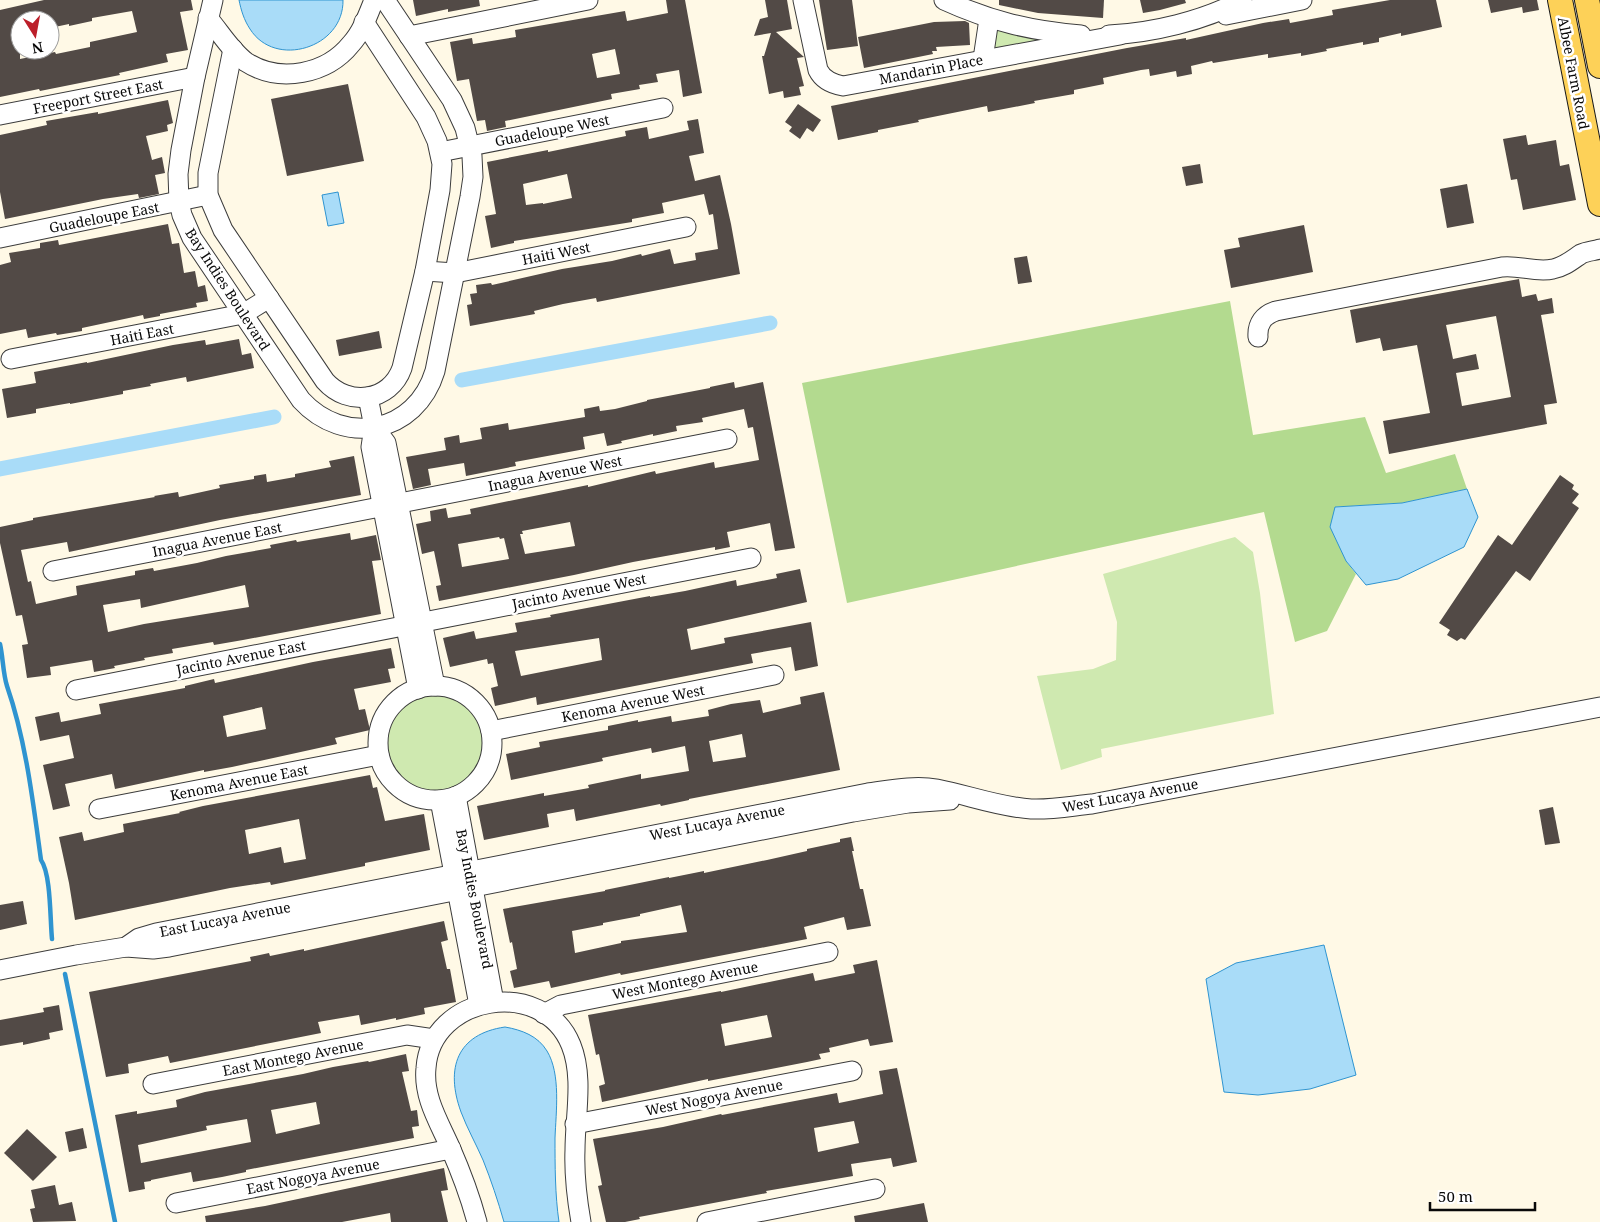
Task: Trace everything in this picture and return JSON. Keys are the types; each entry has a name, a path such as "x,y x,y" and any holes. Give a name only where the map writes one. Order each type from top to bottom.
{"main road":[{"name":"Albee Farm Road","path":"1560,0 1591,107 1600,204"},
{"name":"Albee Farm Road","path":"1587,0 1600,66"}],"street":[{"path":"211,9 233,49 247,62 259,68 282,73 304,72 321,68 338,57 357,37 374,0"},
{"name":"Bay Indies Boulevard","path":"211,9 181,150 178,174 179,202 182,215 192,238 296,394 310,410 324,420 339,426 354,428 374,427 395,421 405,414 419,402 430,386 435,371 472,187 473,166 465,128 452,100 385,0"},
{"path":"409,36 588,0"},
{"name":"Mandarin Place","path":"803,0 816,67 825,79 837,85 848,85 1120,35"},
{"path":"944,0 989,19 1015,26 1088,36 1120,35 1302,0"},
{"path":"1171,26 1212,13 1242,0"},
{"path":"982,59 989,19"},
{"name":"Bay Indies Boulevard","path":"233,49 209,162 208,195 224,230 328,385 345,395 368,397 389,389 396,382 400,373 425,271 440,190 442,164 440,152 426,117 364,22"},
{"name":"Freeport Street East","path":"0,115 195,77"},
{"name":"Guadeloupe West","path":"440,152 663,108"},
{"name":"Guadeloupe East","path":"0,238 208,195"},
{"name":"Haiti West","path":"425,271 455,273 686,227"},
{"path":"1258,337 1258,330 1262,320 1266,315 1276,310 1502,267 1514,266 1551,270 1582,254 1600,249"},
{"name":"Haiti East","path":"11,359 243,314 269,298"},
{"path":"368,397 374,427 371,447 390,506 426,687"},
{"name":"Inagua Avenue West","path":"390,506 728,439"},
{"name":"Inagua Avenue East","path":"53,572 390,506"},
{"name":"Jacinto Avenue West","path":"414,623 751,558"},
{"name":"Jacinto Avenue East","path":"76,690 414,623"},
{"name":"Kenoma Avenue West","path":"491,732 774,675"},
{"path":"426,687 454,689 471,699 487,719 491,732 492,747 489,763 481,777 470,788 448,798 426,800 412,796 390,779 383,768 379,755 378,738 382,722 390,707 403,696 426,687"},
{"name":"West Lucaya Avenue","path":"733,828 869,801 913,788 935,789 1000,804 1032,809 1092,804 1600,707"},
{"name":"Kenoma Avenue East","path":"100,809 379,755"},
{"name":"Bay Indies Boulevard","path":"448,798 487,1003"},
{"name":"East Lucaya Avenue","path":"0,970 126,947 147,935 245,923 733,828"},
{"name":"West Montego Avenue","path":"544,1014 562,1005 828,952"},
{"path":"478,1222 465,1184 431,1104 426,1086 426,1062 434,1039 450,1021 487,1003 520,1004 544,1014 553,1019 568,1040 574,1057 578,1084 574,1153 581,1222"},
{"name":"East Montego Avenue","path":"153,1084 407,1035 434,1039"},
{"name":"West Nogoya Avenue","path":"575,1124 852,1071"},
{"name":"East Nogoya Avenue","path":"176,1203 451,1149"},
{"path":"707,1222 875,1189"}],"green space":[{"path":"997,28 1055,37 996,52 990,47"},
{"path":"1230,301 1253,435 1365,417 1386,473 1455,454 1467,489 1402,503 1335,507 1346,561 1356,574 1327,631 1295,642 1264,512 847,603 802,383"},
{"path":"1235,537 1253,552 1260,593 1274,714 1101,749 1102,757 1061,770 1037,676 1093,669 1116,660 1117,622 1103,574"},
{"path":"437,694 456,697 472,708 483,724 486,743 483,762 472,778 456,789 437,792 418,789 402,778 391,762 388,743 391,724 402,708 418,697"}],"water":[{"path":"239,0 343,0 340,17 332,30 321,41 306,48 291,50 275,48 261,41 248,26"},
{"path":"338,192 344,223 328,226 322,195"},
{"path":"1467,489 1478,517 1464,547 1398,579 1366,585 1346,561 1330,527 1335,507 1402,503"},
{"path":"1324,945 1356,1075 1310,1089 1258,1095 1224,1092 1206,979 1236,963"},
{"path":"505,1027 523,1032 539,1041 551,1060 557,1093 555,1138 559,1222 504,1222 486,1168 463,1118 456,1096 455,1068 459,1056 466,1045 476,1037 489,1031"}],"building":[{"path":"44,0 191,0 193,10 180,12 188,50 166,54 168,62 119,73 120,75 0,97 0,10","holes":["10,10 60,10 60,26 69,24 69,26 92,21 92,18 132,11 137,32 90,42 90,47 60,53 60,60 10,60"]},
{"path":"413,0 479,0 480,6 448,12 448,9 416,16"},
{"path":"666,0 685,0 702,93 683,97 679,70 656,74 658,82 639,85 640,89 611,94 612,99 505,121 506,127 487,131 485,120 477,121 469,79 457,81 450,42 472,38 473,44 516,37 515,30 625,11 627,21 668,13","holes":["615,49 620,74 597,78 592,54"]},
{"path":"765,0 787,0 792,29 776,32 804,57 797,58 804,86 799,87 801,95 784,98 783,91 769,94 762,56 764,56 771,33 754,36 760,19 768,17"},
{"path":"819,0 852,0 858,46 827,50"},
{"path":"999,0 1104,0 1103,18 1038,13 999,5"},
{"path":"1140,0 1185,0 1186,3 1143,13"},
{"path":"1390,0 1436,0 1442,27 1401,36 1401,33 1379,38 1379,42 1363,45 1363,42 1301,56 1301,53 1268,58 1268,54 1213,63 1212,61 1191,66 1192,74 1177,77 1176,71 1150,76 1149,69 1141,70 1103,78 1104,84 1074,90 1074,94 988,112 987,106 918,120 919,122 838,140 831,106 1127,48 1186,38 1186,40 1263,23 1289,19 1290,23 1333,15 1332,10"},
{"path":"1488,0 1537,0 1539,10 1523,13 1522,7 1491,13"},
{"path":"965,21 969,23 970,45 936,47 937,51 932,51 933,54 864,68 858,37 934,22"},
{"path":"348,84 364,161 287,176 271,99"},
{"path":"168,100 173,123 167,125 168,131 146,136 152,160 162,157 165,173 155,175 159,194 139,198 138,194 103,199 5,219 0,192 0,135 47,125 46,121 98,112 98,114"},
{"path":"798,104 821,120 813,132 807,128 800,139 789,131 792,127 785,122"},
{"path":"698,119 704,153 689,156 695,181 720,175 740,274 597,302 596,298 563,304 534,311 535,314 470,326 467,305 472,304 470,294 477,293 476,285 491,283 492,285 562,269 641,254 642,256 670,249 674,264 696,260 695,253 718,249 713,214 709,215 704,194 662,203 664,213 632,219 632,222 514,241 514,243 491,248 485,216 496,214 487,162 626,136 625,131 647,127 649,139 689,130 687,121","holes":["567,174 572,198 543,204 526,205 523,184"]},
{"path":"1526,135 1528,145 1556,140 1560,166 1569,164 1576,200 1523,210 1517,179 1511,180 1503,139"},
{"path":"1200,164 1203,183 1186,186 1182,167"},
{"path":"1467,184 1474,223 1447,228 1440,189"},
{"path":"168,224 172,244 179,243 184,273 195,271 198,287 205,285 208,301 196,303 197,307 160,314 160,316 144,319 143,315 82,328 82,331 57,335 56,333 28,338 26,329 0,334 0,265 11,262 9,253 40,248 40,243 58,240 59,245"},
{"path":"1304,225 1313,272 1231,288 1224,250 1240,247 1238,238"},
{"path":"1027,256 1032,282 1018,284 1014,258"},
{"path":"1519,279 1522,297 1536,294 1538,301 1552,298 1554,313 1541,315 1557,403 1544,405 1547,424 1389,454 1383,421 1430,413 1417,345 1383,351 1380,338 1356,343 1350,310","holes":["1496,316 1511,397 1462,406 1456,373 1479,369 1476,354 1453,359 1446,325"]},
{"path":"379,331 382,348 339,356 336,340"},
{"path":"239,339 242,355 251,353 254,368 187,382 186,377 150,384 151,386 123,391 123,394 36,409 36,413 7,418 2,389 36,383 34,372 173,345 205,340 206,345"},
{"path":"734,382 735,388 763,382 795,548 775,551 770,523 727,532 730,547 715,550 715,547 633,562 439,601 436,586 441,585 434,551 422,554 416,524 431,521 430,511 446,508 448,518 471,514 470,509 588,485 588,487 655,471 656,474 714,462 715,468 759,460 753,427 748,428 744,409 702,418 703,422 676,426 677,431 653,436 653,434 607,446 604,433 583,437 585,449 515,462 516,466 466,476 464,463 428,469 431,485 413,489 406,457 446,450 444,438 459,435 460,443 482,439 480,428 508,423 509,430 585,417 584,409 599,406 600,411 615,409 647,400","holes":["570,522 575,546 525,554 520,534 523,534 522,531","499,537 500,539 504,538 509,559 462,567 458,544"]},
{"path":"354,456 361,495 220,520 69,552 67,542 21,550 28,582 31,581 36,604 77,595 76,586 135,575 135,571 153,568 154,571 197,563 271,548 270,545 296,540 297,542 350,533 351,540 376,535 381,560 372,561 381,614 214,645 213,642 172,649 173,653 144,658 145,660 94,672 92,660 50,667 51,675 27,678 22,645 28,644 22,615 16,616 0,543 0,527 33,520 33,518 154,496 178,492 179,497 220,488 219,485 254,479 254,476 266,474 267,482 295,477 295,474 331,467 329,461","holes":["245,585 249,607 144,624 108,632 103,605 140,599 141,608"]},
{"path":"1560,475 1574,485 1572,489 1579,494 1572,503 1579,508 1530,581 1516,571 1465,640 1461,638 1457,641 1447,635 1450,630 1439,623 1498,535 1512,545"},
{"path":"800,569 807,602 687,629 691,650 725,643 724,638 811,622 818,666 795,671 791,647 751,654 753,663 537,705 536,697 495,706 491,688 498,686 493,663 488,664 487,659 450,667 443,638 474,631 476,639 517,632 515,623 551,617 550,615 736,580 737,586 777,578 776,574","holes":["599,638 602,660 521,676 515,651"]},
{"path":"391,648 395,668 388,669 391,682 354,689 359,710 365,709 370,730 335,738 337,744 232,767 204,772 204,770 115,789 112,774 65,784 70,806 53,810 43,765 74,758 69,735 40,741 35,717 59,712 61,722 101,714 99,704 185,688 185,686 214,679 215,683","holes":["262,707 266,729 227,737 223,716"]},
{"path":"824,692 840,770 576,821 574,809 547,814 549,827 484,840 477,806 544,793 544,796 589,788 588,785 641,774 641,779 689,771 685,746 652,753 651,748 602,758 603,761 511,780 506,754 540,747 539,742 608,730 608,726 638,720 638,722 671,716 672,722 709,716 708,710 731,704 760,700 763,713 801,704 800,697","holes":["742,734 746,757 713,762 709,741"]},
{"path":"370,775 373,788 377,787 385,821 424,814 430,850 365,863 365,866 271,885 270,882 230,888 75,920 59,837 82,832 84,841 124,832 123,824 180,813 203,806","holes":["299,819 306,859 284,863 281,847 249,854 245,830"]},
{"path":"1553,807 1560,843 1545,845 1539,810"},
{"path":"851,837 860,889 863,889 871,926 847,930 844,917 804,927 807,939 621,975 620,973 551,988 549,981 514,988 510,971 517,969 503,909 767,860 840,842 840,839","holes":["681,905 687,932 621,941 621,943 575,953 572,931"]},
{"path":"23,901 27,924 0,930 0,905"},
{"path":"444,921 448,940 441,942 447,969 450,969 456,1002 424,1008 425,1014 396,1020 396,1018 361,1025 359,1015 318,1022 321,1033 170,1063 168,1056 128,1064 129,1073 106,1077 89,992 251,961 250,957 269,953 270,956 304,949 304,951"},
{"path":"877,960 893,1042 870,1046 868,1039 829,1048 830,1052 819,1054 821,1059 708,1081 708,1079 602,1102 599,1086 605,1084 599,1054 596,1055 588,1015 721,992 813,973 815,981 855,973 853,965","holes":["767,1015 772,1037 725,1046 721,1024"]},
{"path":"59,1005 63,1030 49,1033 50,1039 23,1045 23,1042 0,1046 0,1020 44,1012 43,1008"},
{"path":"406,1054 409,1071 402,1072 411,1111 417,1110 419,1126 412,1127 414,1138 193,1182 191,1172 144,1182 145,1189 129,1192 115,1115 137,1111 137,1114 177,1107 176,1100 205,1092 333,1067","holes":["316,1102 320,1124 276,1134 271,1110","247,1119 251,1142 141,1163 138,1145 207,1130 206,1126"]},
{"path":"897,1068 917,1162 893,1167 891,1158 851,1164 853,1176 766,1191 767,1193 639,1217 640,1219 625,1222 606,1222 598,1186 602,1185 593,1139 837,1093 839,1103 883,1094 879,1071","holes":["854,1121 859,1143 818,1152 814,1128"]},
{"path":"83,1128 87,1148 69,1152 65,1132"},
{"path":"27,1129 57,1157 33,1181 4,1153"},
{"path":"444,1168 448,1190 441,1191 448,1222 391,1222 390,1213 342,1222 206,1222 205,1216 265,1206"},
{"path":"55,1185 59,1205 72,1202 76,1221 33,1222 30,1209 35,1208 31,1190"},
{"path":"924,1203 928,1222 855,1222 854,1216"}],"waterway":[{"path":"462,380 770,323"},
{"path":"0,469 274,417"},
{"path":"0,644 6,681 24,750 41,860 47,875 52,939"},
{"path":"65,974 115,1222"}]}
